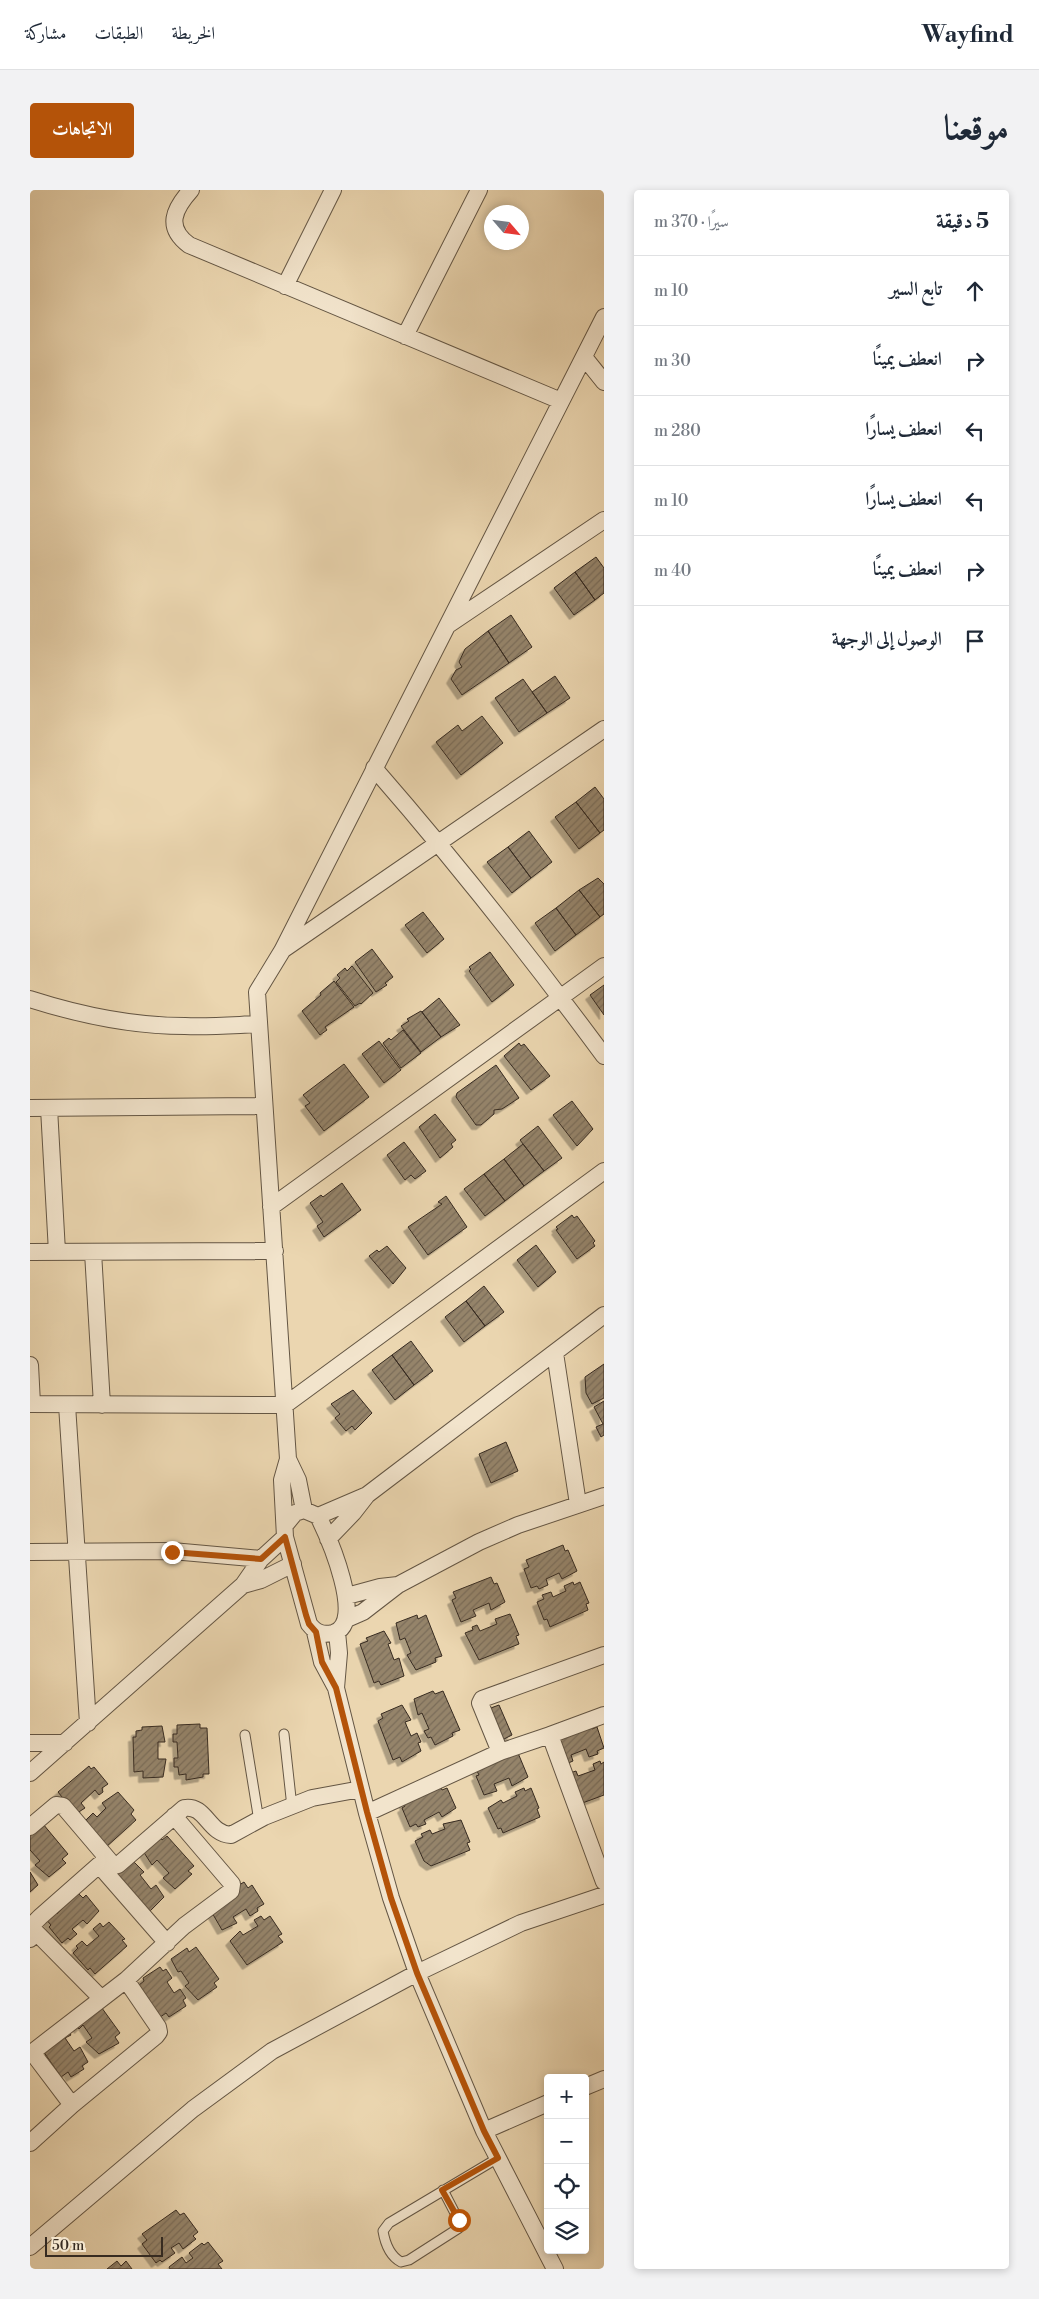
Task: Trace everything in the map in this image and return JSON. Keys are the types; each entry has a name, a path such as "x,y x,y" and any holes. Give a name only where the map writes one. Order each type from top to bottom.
{"street":[{"path":"191,190 177,208 174,217 177,233 189,245 561,401"},
{"path":"285,286 333,190"},
{"path":"404,336 479,190"},
{"path":"555,2269 484,2131 417,1973 391,1898 336,1688 320,1656 316,1632 309,1624 306,1615 285,1531 282,1480 288,1459 257,992 282,951 604,317"},
{"path":"584,356 604,382"},
{"path":"447,626 604,520"},
{"path":"282,951 604,729"},
{"path":"374,768 440,843 604,1056"},
{"path":"271,1207 604,966"},
{"path":"30,999 65,1010 142,1024 184,1026 259,1024"},
{"path":"30,1108 264,1106"},
{"path":"48,1108 57,1252"},
{"path":"30,1365 31,1404 285,1405 604,1170"},
{"path":"30,1252 275,1252"},
{"path":"93,1252 102,1405"},
{"path":"328,1539 367,1495 604,1315"},
{"path":"555,1353 578,1504"},
{"path":"67,1404 88,1723"},
{"path":"288,1459 311,1513 328,1539 347,1596 342,1625 336,1688"},
{"path":"30,1773 243,1586 261,1559 285,1531 295,1514 311,1513 367,1495"},
{"path":"316,1632 325,1634 342,1625 398,1586 486,1538 518,1525 604,1496"},
{"path":"30,1552 172,1552 261,1559"},
{"path":"243,1586 262,1580 293,1564"},
{"path":"347,1596 380,1587 398,1586"},
{"path":"500,1752 480,1703 482,1699 604,1655"},
{"path":"367,1812 500,1752 604,1715"},
{"path":"550,1735 604,1882"},
{"path":"30,1742 65,1742"},
{"path":"101,1998 31,1931 40,1916 106,1866 124,1860 184,1808 195,1807 214,1829 231,1836 259,1820 312,1798 361,1789"},
{"path":"30,1827 56,1805 63,1806 106,1866 167,1943"},
{"path":"72,2105 33,2048 126,1980 206,1908 231,1891 232,1888 227,1878 174,1816"},
{"path":"30,2247 193,2109 272,2051 417,1973 521,1923 604,1895"},
{"path":"30,2143 159,2032 158,2027 126,1980"},
{"path":"589,2085 604,2079"},
{"path":"484,2131 544,2105"}],"lane":[{"path":"284,1734 292,1807"},
{"path":"245,1735 259,1820"},
{"path":"442,2190 459,2220 459,2228 409,2260 401,2262 394,2258 384,2240 384,2231 389,2223 442,2190 498,2158"}],"building":[{"path":"596,557 604,568 604,593 595,600 575,572"},
{"path":"575,572 595,600 574,615 554,588"},
{"path":"511,615 532,647 509,663 488,631"},
{"path":"488,631 509,663 462,695 451,679 456,670 462,667 459,662 465,649"},
{"path":"555,676 570,698 547,713 532,692"},
{"path":"523,679 547,713 519,732 495,698"},
{"path":"482,716 503,743 461,775 436,742 458,725 462,731"},
{"path":"595,787 604,799 604,830 600,833 576,802"},
{"path":"576,802 600,833 579,849 555,817"},
{"path":"529,831 552,862 531,878 508,847"},
{"path":"508,847 531,878 512,893 487,862"},
{"path":"598,878 604,884 604,914 600,917 579,890"},
{"path":"579,890 600,917 576,935 556,908"},
{"path":"556,908 576,935 555,951 535,923"},
{"path":"423,912 444,939 427,953 405,925"},
{"path":"372,949 393,977 385,983 387,985 376,992 355,962"},
{"path":"490,952 514,985 492,1002 469,971 471,969 469,967"},
{"path":"352,966 373,993 361,1004 355,1006 336,982 340,978 337,975 345,968 347,971"},
{"path":"334,981 354,1007 325,1027 327,1030 320,1035 302,1011"},
{"path":"604,985 604,1015 590,995"},
{"path":"439,998 460,1025 441,1037 422,1012"},
{"path":"421,1011 441,1037 421,1052 401,1026 409,1021 407,1019"},
{"path":"403,1030 421,1053 401,1068 383,1043 389,1038 391,1040"},
{"path":"379,1041 401,1070 384,1083 362,1054"},
{"path":"519,1043 521,1046 524,1044 550,1076 531,1090 504,1056"},
{"path":"344,1064 369,1097 324,1131 305,1106 310,1103 303,1095"},
{"path":"496,1065 519,1098 502,1109 494,1110 494,1114 481,1125 476,1125 456,1097 457,1093"},
{"path":"572,1101 593,1129 577,1146 553,1115"},
{"path":"435,1114 456,1140 451,1144 453,1147 440,1158 419,1127"},
{"path":"538,1126 562,1158 544,1171 520,1140"},
{"path":"404,1142 426,1171 415,1179 411,1175 405,1180 387,1155"},
{"path":"523,1144 544,1171 524,1186 504,1159"},
{"path":"504,1159 524,1186 505,1201 484,1174"},
{"path":"484,1174 505,1201 485,1216 464,1189"},
{"path":"342,1183 361,1210 324,1237 317,1226 323,1222 310,1203 321,1195 323,1197"},
{"path":"446,1196 467,1227 428,1255 408,1227 442,1204 438,1202"},
{"path":"572,1215 574,1218 577,1216 595,1241 593,1243 595,1246 577,1259 556,1230 558,1229 556,1227"},
{"path":"536,1245 556,1272 538,1287 517,1260"},
{"path":"387,1246 406,1268 393,1284 369,1256"},
{"path":"484,1286 504,1312 485,1326 466,1301"},
{"path":"466,1301 485,1326 464,1342 445,1317"},
{"path":"411,1341 433,1371 414,1385 392,1355"},
{"path":"392,1355 414,1385 395,1400 372,1370"},
{"path":"604,1364 604,1398 592,1404 586,1393 585,1377"},
{"path":"353,1390 372,1413 355,1430 352,1426 346,1431 335,1418 340,1414 331,1404"},
{"path":"604,1401 604,1435 601,1437 596,1427 603,1424 594,1407"},
{"path":"506,1442 518,1471 491,1483 479,1454"},
{"path":"563,1545 565,1551 568,1550 577,1571 562,1579 559,1573 546,1579 548,1585 539,1589 537,1586 531,1588 524,1569 529,1567 526,1560"},
{"path":"491,1577 494,1584 497,1583 505,1602 491,1610 489,1603 473,1610 476,1616 461,1622 452,1600 456,1598 453,1592"},
{"path":"573,1582 574,1585 580,1582 589,1603 586,1604 588,1610 550,1627 547,1619 544,1620 537,1602 544,1599 542,1595 551,1592 553,1597 566,1591 564,1586"},
{"path":"510,1614 519,1635 516,1636 519,1644 479,1660 465,1633 473,1630 472,1627 477,1625 480,1631 497,1624 495,1619"},
{"path":"417,1615 418,1619 426,1615 442,1656 435,1658 436,1662 416,1670 407,1655 411,1653 405,1638 400,1640 396,1623"},
{"path":"384,1631 391,1643 388,1644 394,1660 399,1658 404,1676 381,1685 379,1681 374,1683 360,1644 368,1641 366,1638"},
{"path":"433,1691 435,1694 443,1691 460,1730 452,1733 453,1736 435,1745 431,1737 428,1738 424,1731 429,1729 422,1713 418,1715 414,1699"},
{"path":"402,1705 411,1720 405,1722 411,1736 417,1733 421,1742 418,1743 421,1751 402,1762 400,1757 393,1760 378,1721 383,1718 381,1714"},
{"path":"499,1705 512,1735 502,1740 488,1709"},
{"path":"590,1722 592,1729 597,1727 604,1748 597,1751 598,1754 589,1757 586,1749 571,1755 573,1761 566,1764 555,1735"},
{"path":"200,1724 200,1728 207,1728 209,1774 203,1774 203,1777 186,1780 186,1774 179,1775 178,1767 174,1767 174,1758 178,1758 177,1742 173,1742 173,1734 177,1734 177,1725"},
{"path":"162,1726 165,1742 158,1742 158,1759 166,1759 163,1777 143,1778 143,1771 134,1772 133,1737 136,1737 136,1731 142,1730 142,1727"},
{"path":"518,1753 528,1777 512,1786 509,1778 494,1784 497,1791 484,1795 476,1776 479,1775 475,1767"},
{"path":"600,1761 601,1764 604,1762 604,1795 577,1805 570,1773 576,1771 578,1776 595,1770 593,1764"},
{"path":"89,1766 91,1769 94,1767 108,1784 102,1788 103,1792 99,1795 95,1790 81,1803 85,1808 74,1815 60,1798 62,1797 58,1792"},
{"path":"439,1783 442,1790 447,1788 456,1808 442,1817 439,1812 424,1820 426,1824 418,1827 416,1824 410,1827 402,1808 405,1806 402,1800"},
{"path":"524,1788 525,1791 531,1788 539,1808 537,1809 540,1817 503,1833 501,1828 498,1829 488,1808 501,1800 503,1803 517,1796 515,1792"},
{"path":"118,1792 134,1810 131,1814 136,1820 105,1848 82,1827 88,1822 86,1820 93,1813 97,1817 106,1808 102,1803"},
{"path":"461,1820 470,1842 467,1843 470,1850 431,1866 424,1861 415,1841 423,1837 421,1834 430,1830 432,1834 445,1829 443,1824"},
{"path":"43,1824 68,1854 62,1859 66,1863 49,1877 35,1865 40,1861 30,1850 30,1829"},
{"path":"159,1836 162,1840 167,1836 194,1866 188,1871 192,1874 175,1889 163,1878 169,1873 157,1860 152,1865 143,1851"},
{"path":"134,1862 144,1872 140,1875 151,1889 156,1885 164,1897 149,1912 116,1875"},
{"path":"30,1872 38,1885 30,1892"},
{"path":"244,1882 248,1888 252,1885 264,1904 257,1908 258,1911 250,1916 246,1909 233,1917 237,1923 222,1930 211,1911 210,1903"},
{"path":"78,1893 83,1898 86,1895 99,1911 87,1924 83,1920 72,1929 77,1934 70,1940 68,1938 62,1943 49,1927 51,1925 44,1917 54,1909 57,1914"},
{"path":"261,1916 264,1920 270,1916 282,1934 278,1936 283,1942 247,1965 230,1941 240,1931 243,1935 258,1926 254,1920"},
{"path":"109,1922 125,1939 122,1940 127,1946 95,1974 90,1968 88,1970 73,1953 78,1948 76,1946 82,1941 87,1946 99,1936 93,1929 100,1923 103,1927"},
{"path":"196,1947 219,1979 214,1983 217,1987 198,2000 185,1986 189,1983 181,1971 178,1972 171,1959 187,1948 189,1952"},
{"path":"160,1967 163,1971 166,1969 172,1978 167,1982 174,1993 180,1989 186,1998 183,2000 186,2006 169,2017 166,2013 159,2018 139,1985 144,1981 143,1978"},
{"path":"99,2004 120,2033 115,2037 119,2043 99,2054 86,2042 92,2038 83,2025 79,2029 74,2023"},
{"path":"66,2028 71,2035 65,2038 74,2051 80,2047 88,2062 82,2066 84,2069 71,2077 68,2072 61,2077 39,2045"},
{"path":"176,2210 180,2215 184,2213 198,2232 193,2236 196,2239 183,2249 179,2243 171,2248 175,2253 162,2262 160,2260 156,2263 142,2244 147,2240 142,2234"},
{"path":"208,2242 223,2261 218,2264 222,2269 170,2269 169,2267 182,2257 186,2263 193,2258 189,2253 202,2243 204,2245"},
{"path":"117,2261 121,2266 126,2261 132,2269 107,2269"}],"route":[{"path":"172,1552 261,1559 275,1544 285,1537 306,1615 309,1624 316,1632 318,1651 336,1688 391,1898 417,1973 484,2131 498,2158 442,2190 459,2220"}]}
